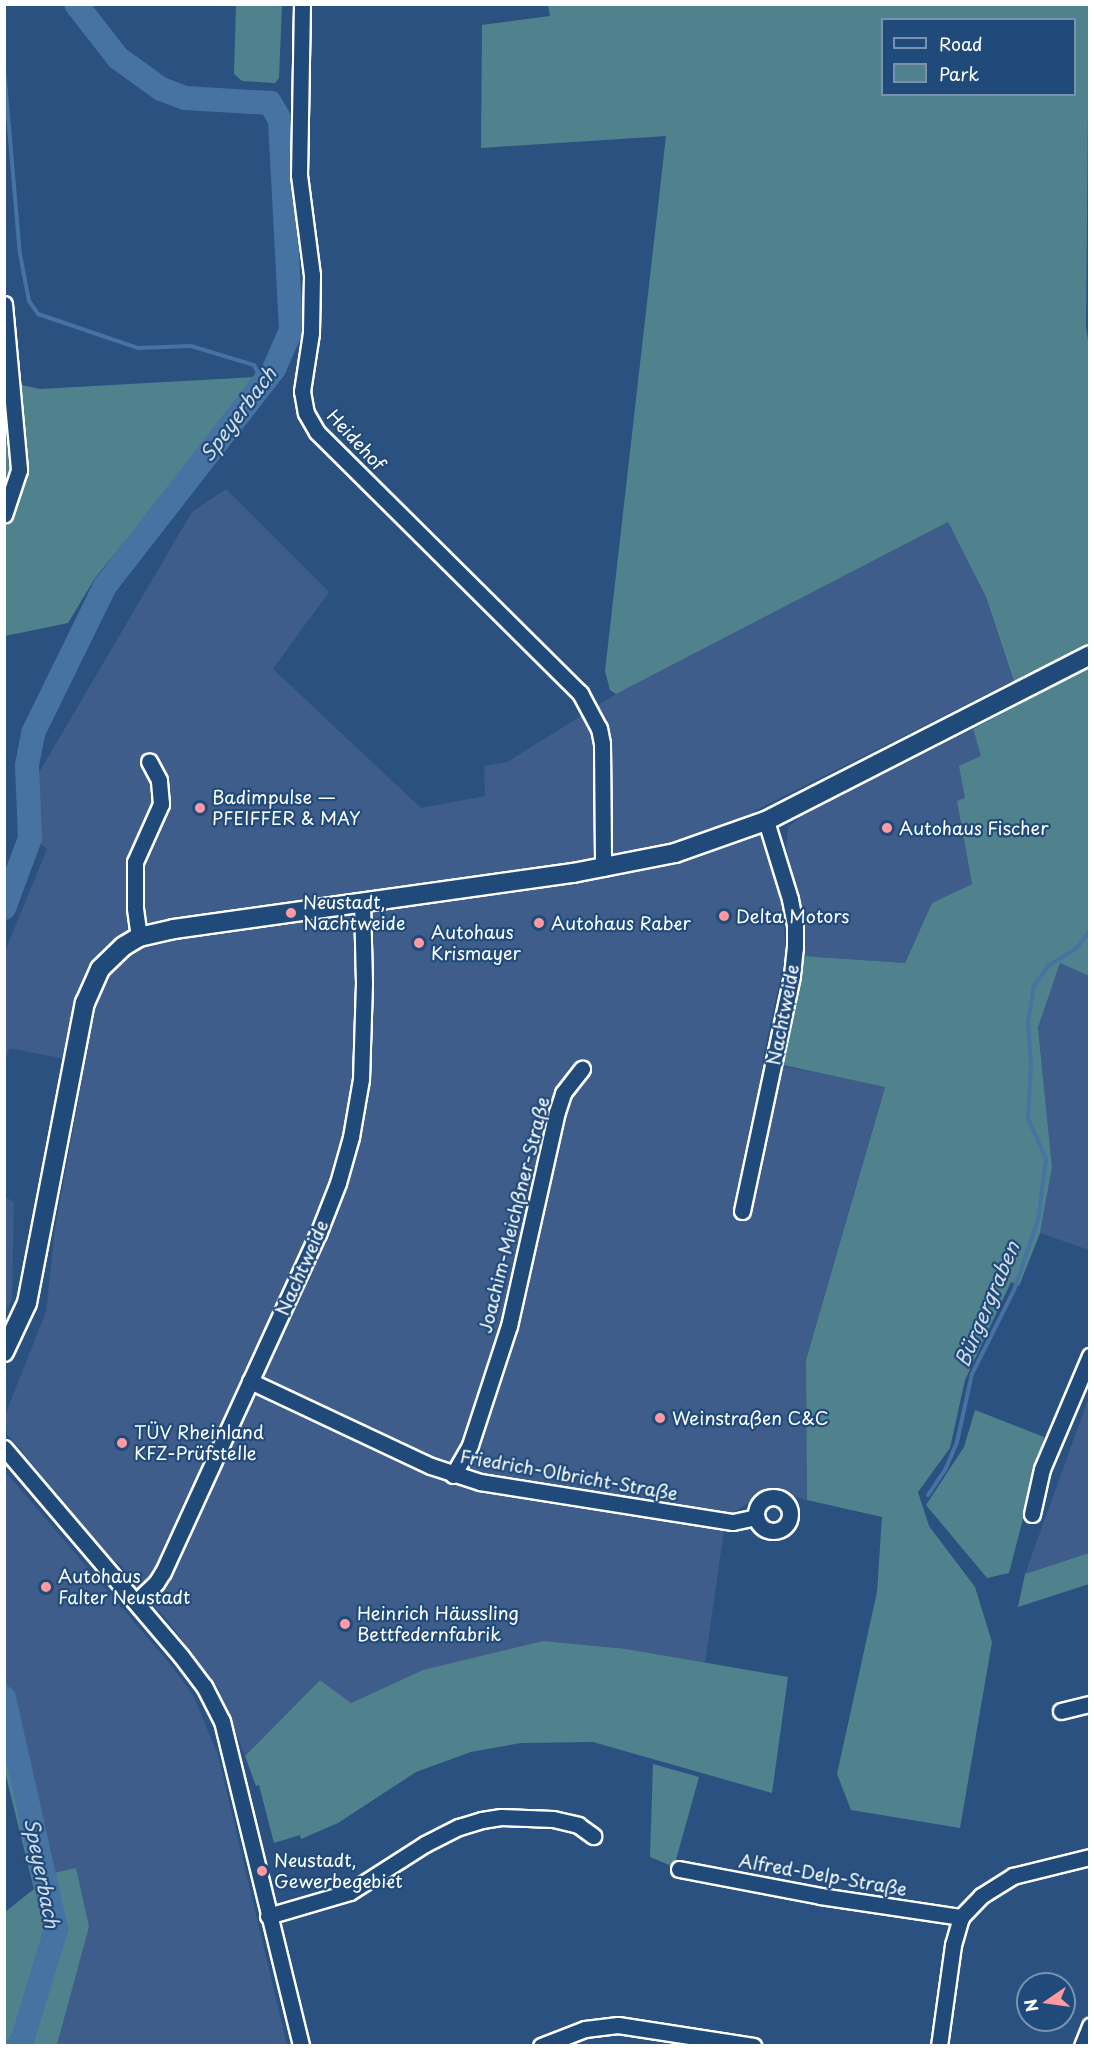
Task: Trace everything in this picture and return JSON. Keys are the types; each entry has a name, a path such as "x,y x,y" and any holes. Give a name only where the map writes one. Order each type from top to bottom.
{"street":[{"name":"Heidehof","path":"302,4 299,175 312,274 311,333 302,391 306,413 317,432 580,693 598,728 602,743 603,868"},
{"path":"4,304 19,470 4,515"},
{"path":"4,1352 27,1304 91,985 111,956 139,937 174,928 603,868 675,853 766,821 1089,655"},
{"path":"139,937 135,908 135,862 161,804 159,780 149,760"},
{"name":"Nachtweide","path":"742,1210 792,975 795,948 795,925 790,899 766,821"},
{"name":"Nachtweide","path":"136,1602 156,1583 163,1572 326,1214 351,1137 361,1079 364,983 362,903"},
{"name":"Joachim-Meichßner-Straße","path":"453,1475 470,1445 508,1326 563,1093 582,1069"},
{"path":"1032,1514 1042,1469 1089,1356"},
{"name":"Friedrich-Olbricht-Straße","path":"250,1381 453,1475 480,1482 733,1522 756,1517"},
{"path":"4,1448 136,1602 204,1686 222,1721 300,2046"},
{"path":"1061,1711 1089,1704"},
{"path":"268,1916 350,1892 425,1844 459,1827 482,1820 501,1817 553,1818 578,1825 593,1836"},
{"path":"939,2046 953,1945 961,1917 981,1896 1013,1876 1089,1857"},
{"name":"Alfred-Delp-Straße","path":"679,1869 820,1896 961,1917"},
{"path":"541,2046 585,2029 618,2025 753,2046"},
{"path":"1082,2046 1089,2026"}],"shaded area":[{"path":"226,489 329,592 273,669 421,808 485,796 484,766 507,762 616,694 948,522 986,597 1013,681 754,811 780,892 786,952 762,1062 885,1086 806,1360 807,1500 769,1490 726,1517 705,1663 626,1649 423,1670 351,1703 320,1680 245,1756 218,1688 165,1617 136,1589 122,1566 111,1558 7,1434 5,1415 46,1312 55,1229 85,1063 9,1048 5,1064 5,951 47,849 36,840 34,781 192,512"},
{"path":"973,729 981,756 965,799 957,801 972,884 932,903 905,963 803,956 803,914 786,848 788,827 801,816"},
{"path":"1060,963 1089,976 1089,1250 1040,1233 1052,1167 1038,1025"},
{"path":"5,1196 14,1203 12,1299 5,1314"},
{"path":"1089,1397 1089,1553 1025,1574"},
{"path":"4,1470 170,1664 193,1695 218,1755 287,2045 57,2045 89,1927 54,1874 5,1677"}],"green space":[{"path":"236,5 282,5 279,78 275,83 242,81 234,74"},
{"path":"548,5 1089,5 1086,327 1090,354 1089,644 1014,682 986,597 948,522 616,694 610,690 605,671 666,136 481,148 482,25 550,16"},
{"path":"4,371 8,382 40,389 256,377 184,470 95,578 68,623 5,636"},
{"path":"1089,668 1089,976 1060,963 1038,1027 1052,1167 1040,1233 1019,1286 1011,1282 965,1380 950,1448 918,1492 929,1526 975,1587 992,1642 960,1828 851,1810 837,1774 877,1592 882,1517 807,1500 806,1360 885,1087 783,1065 803,956 905,963 932,903 972,884 957,801 965,798 959,766 981,756 973,729"},
{"path":"975,1410 1044,1437 1009,1573 987,1578 926,1505 964,1447"},
{"path":"1089,1553 1089,1584 1018,1607 1025,1574"},
{"path":"543,1641 626,1649 788,1677 772,1793 593,1742 521,1743 471,1752 416,1772 338,1823 301,1839 300,1835 274,1843 259,1785 256,1786 245,1756 320,1680 351,1703 423,1670"},
{"path":"5,1677 54,1873 76,1868 89,1927 57,2045 5,2045 5,1912 34,1889 5,1772"},
{"path":"653,1764 699,1777 674,1867 650,1857"}],"waterway":[{"name":"Speyerbach","path":"4,908 30,838 27,765 33,733 105,586 274,369 291,330 280,120 270,103 185,98 161,89 118,58 76,4"},
{"path":"4,69 20,254 29,301 38,314 138,348 191,346 254,365 263,383"},
{"name":"Bürgergraben","path":"928,1495 946,1468 957,1442 972,1374 1014,1290 1038,1220 1046,1159 1028,1118 1031,1065 1028,1022 1034,986 1048,966 1077,948 1090,930"},
{"name":"Speyerbach","path":"4,1698 56,1929 23,2038 18,2046"}],"place":[{"name":"Badimpulse — PFEIFFER & MAY","path":"200,808"},
{"name":"Autohaus Fischer","path":"887,828"},
{"name":"Neustadt, Nachtweide","path":"291,913"},
{"name":"Delta Motors","path":"724,916"},
{"name":"Autohaus Raber","path":"539,923"},
{"name":"Autohaus Krismayer","path":"419,943"},
{"name":"Weinstraßen C&C","path":"660,1418"},
{"name":"TÜV Rheinland KFZ-Prüfstelle","path":"122,1443"},
{"name":"Autohaus Falter Neustadt","path":"46,1587"},
{"name":"Heinrich Häussling Bettfedernfabrik","path":"345,1624"},
{"name":"Neustadt, Gewerbegebiet","path":"262,1871"}]}
